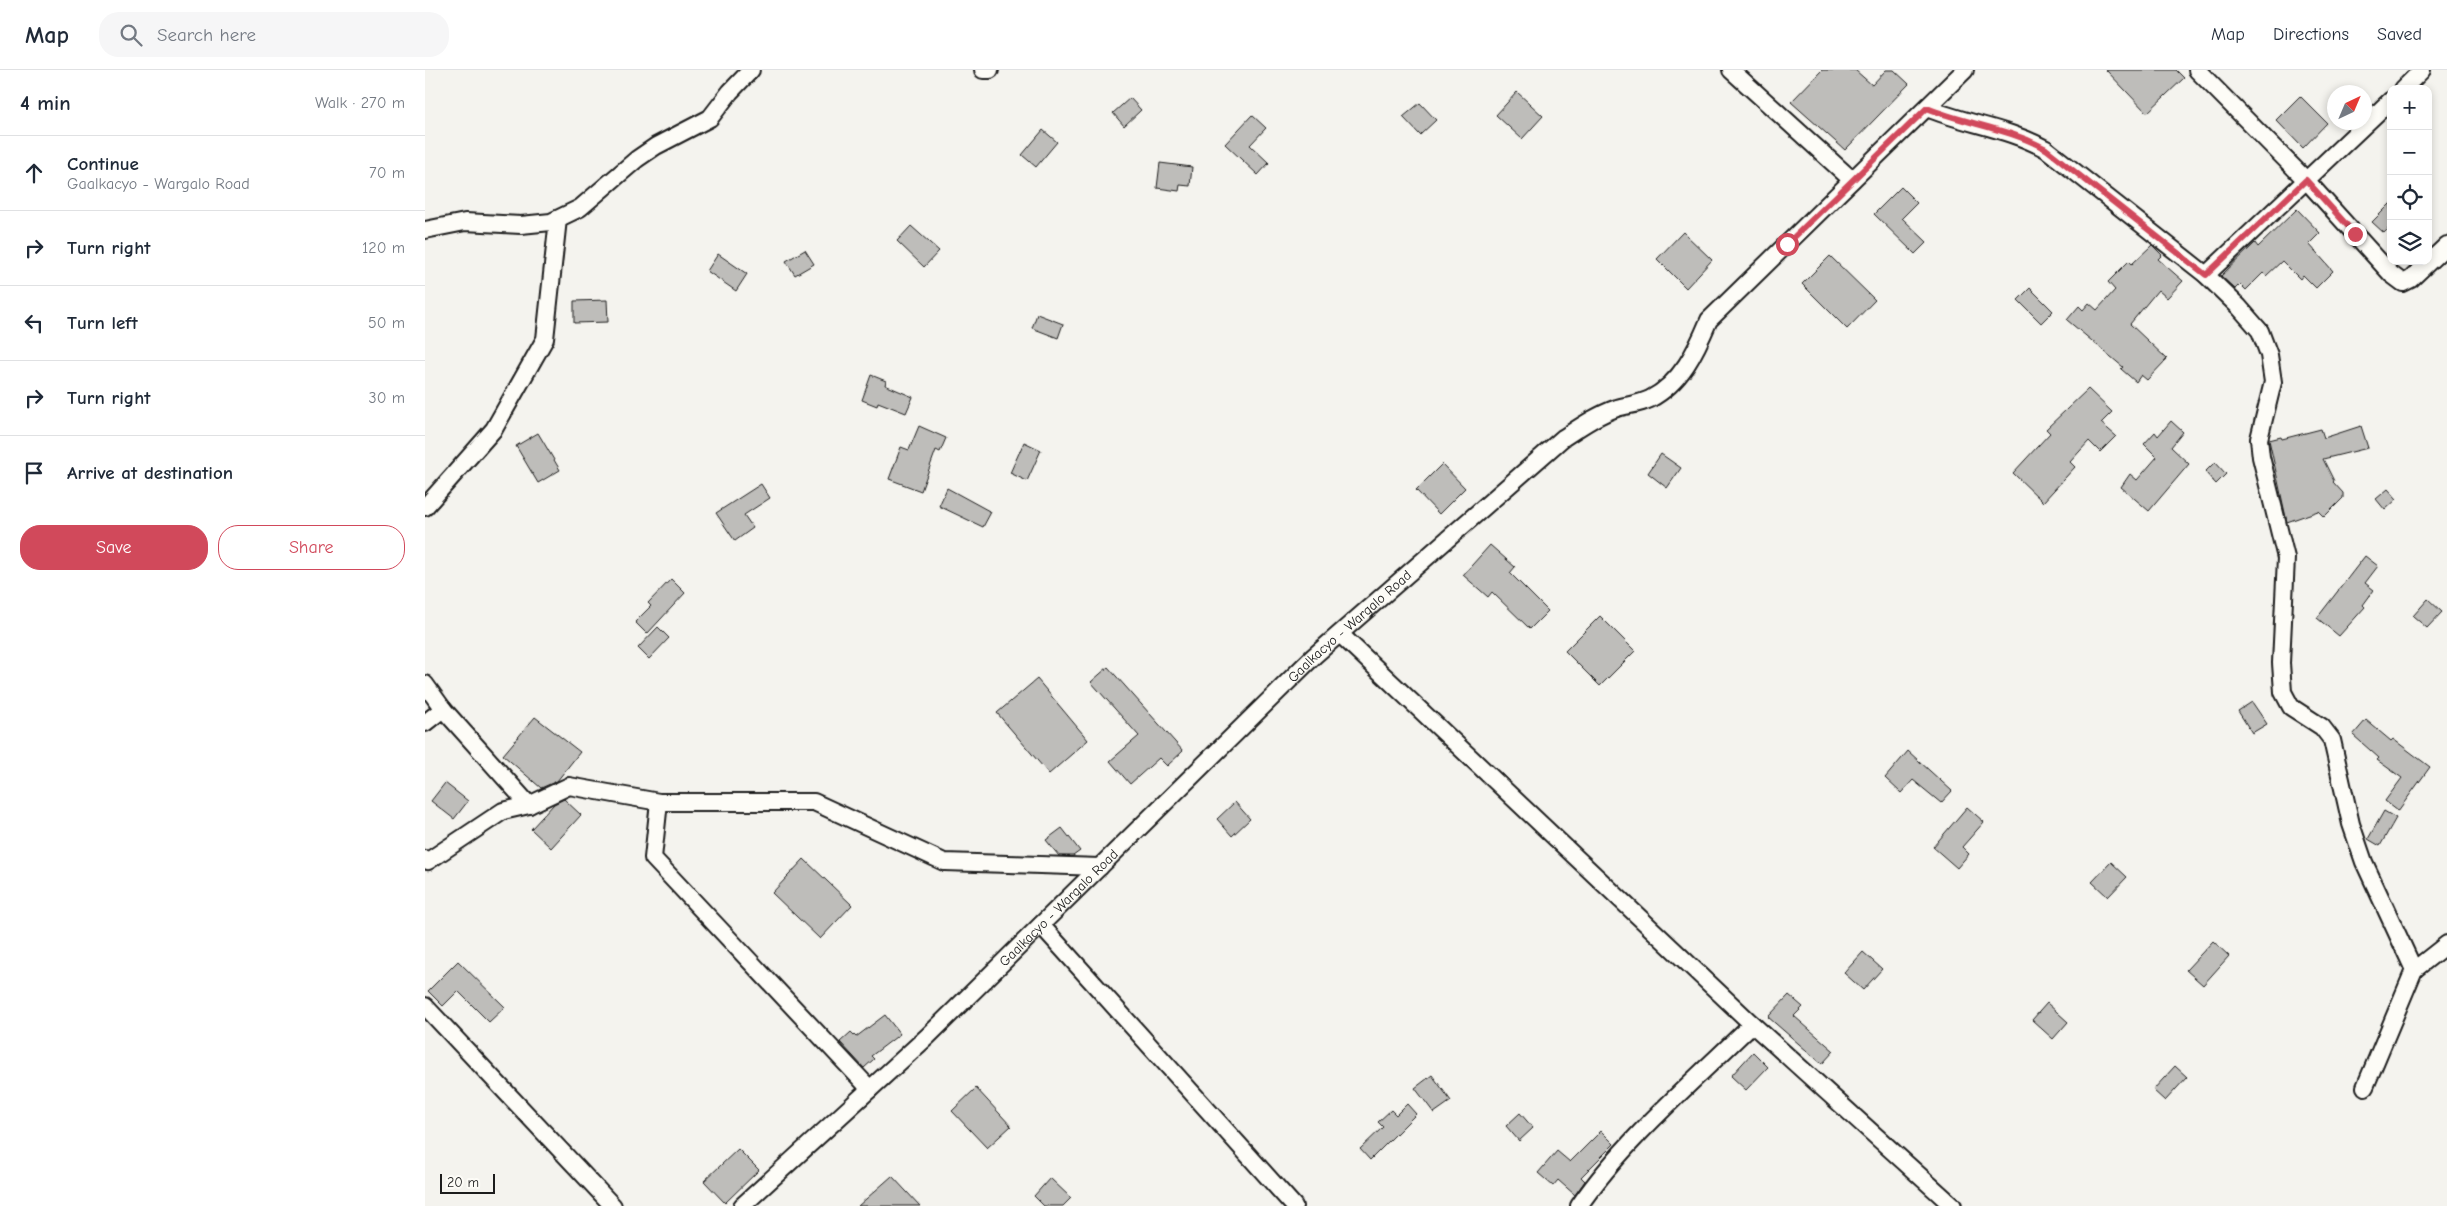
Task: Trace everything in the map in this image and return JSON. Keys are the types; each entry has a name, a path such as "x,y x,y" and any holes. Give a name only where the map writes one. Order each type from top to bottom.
{"street":[{"path":"425,230 465,222 521,225 551,222 558,219 580,208 630,164 656,146 710,118 730,92 751,70"},
{"path":"983,70 990,70"},
{"path":"1731,70 1852,180"},
{"name":"Gaalkacyo - Wargalo Road","path":"742,1206 928,1036 1313,656 1563,438 1589,421 1616,409 1650,400 1675,380 1696,351 1709,320 1965,70"},
{"path":"2197,70 2306,180 2391,274 2403,282 2411,279 2447,245"},
{"path":"2407,85 2422,70"},
{"path":"2206,275 2387,104"},
{"path":"1927,108 1955,119 1984,125 2026,138 2046,149 2206,275 2239,307 2260,331 2269,355 2273,382 2259,438 2267,486 2286,558 2281,663 2283,692 2291,706 2322,728 2332,740 2351,824 2365,862 2414,970"},
{"path":"425,507 494,429 545,339 558,219"},
{"path":"1340,634 1752,1024 1953,1206"},
{"path":"425,684 443,709 529,805"},
{"path":"425,723 443,709"},
{"path":"425,860 428,861 503,811 529,805 569,786 659,802 814,802 944,862 1099,867"},
{"path":"659,802 653,858 869,1089"},
{"path":"1041,925 1294,1206"},
{"path":"2365,1087 2414,970 2447,944"},
{"path":"425,1006 613,1206"},
{"path":"1579,1206 1598,1181 1637,1137 1752,1024"}],"building":[{"path":"1822,70 1855,70 1872,85 1886,70 1894,70 1909,84 1845,150 1791,102"},
{"path":"2106,70 2176,70 2184,78 2147,113"},
{"path":"1517,92 1543,116 1522,139 1496,115"},
{"path":"2300,96 2327,123 2303,148 2276,120"},
{"path":"1130,98 1141,110 1124,126 1113,113"},
{"path":"1420,103 1436,120 1420,135 1403,117"},
{"path":"1252,115 1266,128 1250,145 1269,163 1258,175 1225,144"},
{"path":"1043,130 1057,142 1036,167 1022,155"},
{"path":"1160,163 1192,167 1190,186 1180,185 1179,191 1157,188"},
{"path":"1901,187 1917,203 1902,218 1927,242 1915,254 1874,214"},
{"path":"2387,207 2387,230 2384,233 2372,222"},
{"path":"2297,209 2320,233 2309,244 2333,271 2316,288 2303,275 2300,279 2282,261 2266,276 2263,273 2246,290 2240,284 2235,289 2221,276 2255,243 2258,247"},
{"path":"911,226 939,251 924,267 897,241"},
{"path":"1683,232 1712,260 1686,288 1657,259"},
{"path":"2152,245 2162,255 2158,259 2183,281 2167,298 2158,290 2130,324 2167,359 2147,380 2141,375 2136,382 2121,369 2123,367 2067,320 2079,306 2083,310 2089,303 2097,310 2115,290 2108,282 2129,261 2132,264"},
{"path":"805,250 814,264 795,275 786,261"},
{"path":"718,254 747,274 736,291 707,271"},
{"path":"1830,256 1875,300 1847,329 1802,284"},
{"path":"2030,288 2053,311 2041,323 2018,300"},
{"path":"607,300 608,322 574,323 574,301"},
{"path":"1037,314 1063,324 1058,338 1032,328"},
{"path":"871,375 886,381 885,385 913,397 906,413 878,402 877,406 862,400"},
{"path":"2088,389 2112,412 2101,423 2116,436 2100,452 2089,441 2070,462 2075,467 2043,502 2013,473 2050,433 2046,429"},
{"path":"2171,421 2183,432 2171,447 2189,464 2149,511 2121,487 2130,474 2137,480 2157,457 2144,444 2155,432 2158,436"},
{"path":"919,426 946,438 940,452 936,450 921,491 889,479 901,447 909,450"},
{"path":"2361,426 2368,448 2323,459 2333,482 2343,493 2343,498 2324,517 2318,511 2287,522 2269,440 2281,437 2282,439 2321,429 2324,438"},
{"path":"538,433 560,470 538,483 516,446"},
{"path":"1024,442 1041,450 1027,481 1010,473"},
{"path":"1661,454 1681,468 1667,488 1648,473"},
{"path":"2215,462 2226,474 2216,484 2205,472"},
{"path":"1442,464 1465,488 1439,514 1416,490"},
{"path":"761,484 770,498 744,515 753,528 735,541 716,513"},
{"path":"947,488 991,512 983,527 939,506"},
{"path":"2388,489 2397,499 2385,510 2376,499"},
{"path":"1490,545 1515,567 1510,573 1548,611 1530,629 1492,592 1488,597 1463,575"},
{"path":"2365,556 2378,566 2365,583 2374,590 2363,605 2365,607 2339,636 2317,618"},
{"path":"671,579 685,593 647,634 635,622 651,606 648,603"},
{"path":"2428,599 2442,612 2427,628 2413,616"},
{"path":"1600,616 1635,651 1600,686 1565,651"},
{"path":"658,627 669,638 649,659 638,648"},
{"path":"1108,667 1183,751 1167,766 1159,758 1130,784 1110,761 1139,736 1091,682"},
{"path":"1037,679 1088,740 1049,774 997,713"},
{"path":"2252,702 2267,724 2252,733 2238,711"},
{"path":"535,717 580,752 557,781 541,788 503,755"},
{"path":"2366,720 2391,741 2393,739 2430,767 2398,811 2385,801 2402,778 2377,760 2379,758 2353,735"},
{"path":"1908,751 1952,791 1941,803 1913,780 1901,793 1885,778"},
{"path":"445,783 468,801 454,819 431,801"},
{"path":"564,799 581,815 551,848 531,829 554,804"},
{"path":"1235,802 1250,819 1232,836 1217,819"},
{"path":"1967,807 1984,822 1962,847 1969,854 1957,868 1933,847"},
{"path":"2384,811 2396,818 2380,846 2368,839"},
{"path":"1062,828 1080,851 1073,856 1059,856 1046,840"},
{"path":"804,859 852,905 820,939 772,893"},
{"path":"2111,862 2127,877 2108,897 2092,882"},
{"path":"2213,941 2229,956 2203,985 2186,970"},
{"path":"1863,952 1882,969 1863,990 1844,973"},
{"path":"458,961 505,1007 489,1022 458,991 443,1006 428,991"},
{"path":"1789,995 1803,1007 1794,1016 1834,1051 1822,1064 1768,1017"},
{"path":"2047,1003 2068,1022 2053,1039 2032,1020"},
{"path":"885,1015 900,1034 871,1056 874,1059 864,1068 840,1042 851,1032 856,1037"},
{"path":"1753,1052 1768,1067 1746,1090 1731,1076"},
{"path":"2175,1066 2187,1077 2165,1101 2153,1090"},
{"path":"1432,1075 1451,1101 1434,1113 1415,1088"},
{"path":"976,1088 1011,1126 987,1148 952,1111"},
{"path":"1407,1104 1416,1114 1370,1160 1360,1149 1383,1127 1378,1122 1391,1110 1396,1115"},
{"path":"1520,1113 1533,1128 1519,1141 1506,1126"},
{"path":"1601,1131 1614,1144 1581,1177 1585,1181 1575,1195 1558,1180 1553,1186 1538,1173 1557,1151 1570,1162"},
{"path":"738,1149 759,1170 725,1203 704,1181"},
{"path":"892,1176 920,1206 858,1206"},
{"path":"1050,1178 1071,1198 1063,1206 1044,1206 1034,1196"}],"route":[{"path":"1787,244 1927,108 1955,119 1984,125 2026,138 2046,149 2206,275 2306,180 2355,234"}]}
